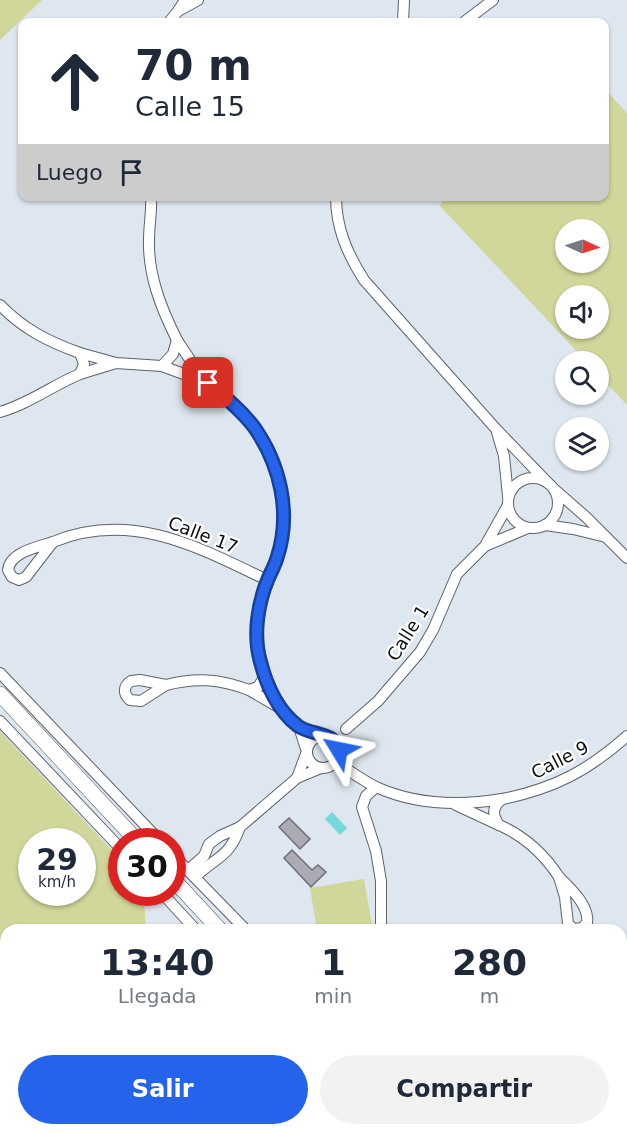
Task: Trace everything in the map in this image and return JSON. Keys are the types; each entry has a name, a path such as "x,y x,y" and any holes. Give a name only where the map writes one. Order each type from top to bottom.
{"main road":[{"path":"0,694 125,828"},
{"path":"186,893 214,924"}],"street":[{"path":"172,18 185,0"},
{"path":"178,11 198,0"},
{"path":"403,18 405,0"},
{"path":"469,18 493,0"},
{"path":"151,201 149,250 154,284 166,317 177,340 208,383 228,399 253,426 268,450 281,486 283,532 277,559 267,580 260,607 257,633 265,676 280,708"},
{"path":"336,201 336,215 343,241 350,258 364,280 496,429 551,486 627,558"},
{"path":"0,305 28,330 80,353 116,363 162,366 208,383"},
{"path":"162,366 173,354 177,340"},
{"path":"80,353 84,364 80,374"},
{"path":"0,412 23,404 53,386 80,374 116,363"},
{"path":"496,429 504,456 508,501 514,520 529,528"},
{"path":"486,546 508,501 511,489 524,479 532,478 551,486 558,505 556,513 545,525"},
{"path":"486,546 529,528 545,525 607,537"},
{"name":"Calle 17","path":"53,542 101,531 153,534 203,549 267,580"},
{"name":"Calle 1","path":"346,729 378,701 420,652 433,630 458,574 486,546"},
{"path":"0,673 148,828"},
{"path":"249,690 258,687 265,676"},
{"path":"166,685 184,680 208,679 249,690 280,708 299,727 336,741 348,770"},
{"path":"0,721 108,835"},
{"path":"299,727 306,752 313,765 348,770 376,787 411,799 456,805 510,829 537,850 559,877"},
{"path":"297,778 310,741 346,729"},
{"path":"207,859 209,844 240,827 297,778 333,765 346,729"},
{"name":"Calle 9","path":"456,805 502,799 536,791 570,777 604,756 627,736"},
{"path":"376,787 366,796 362,807 365,823 376,851 381,881 381,924"},
{"path":"499,825 494,815 494,808 502,799"},
{"path":"192,873 207,859 221,857 230,849 240,827"},
{"path":"186,867 240,924"},
{"path":"174,906 190,924"}],"green space":[{"path":"0,0 42,0 23,18 18,18 18,23 0,40"},
{"path":"609,93 627,113 627,405 609,386 609,351 577,351 565,339 609,339 609,285 555,285 555,328 439,205 444,201 609,201"},
{"path":"0,731 91,828 18,828 18,906 96,906 96,833 108,846 108,906 144,906 146,924 0,924"},
{"path":"364,879 372,924 316,924 310,888"}],"water":[{"path":"332,812 347,828 340,835 325,819"}],"building":[{"path":"289,818 310,839 300,849 279,827"},
{"path":"292,850 312,870 318,865 326,872 311,887 284,858"}],"route":[{"path":"208,383 228,399 253,426 268,450 281,486 283,532 277,559 267,580 258,616 258,645 265,676 280,708 299,727 316,734 329,736 336,741 339,750"}]}
